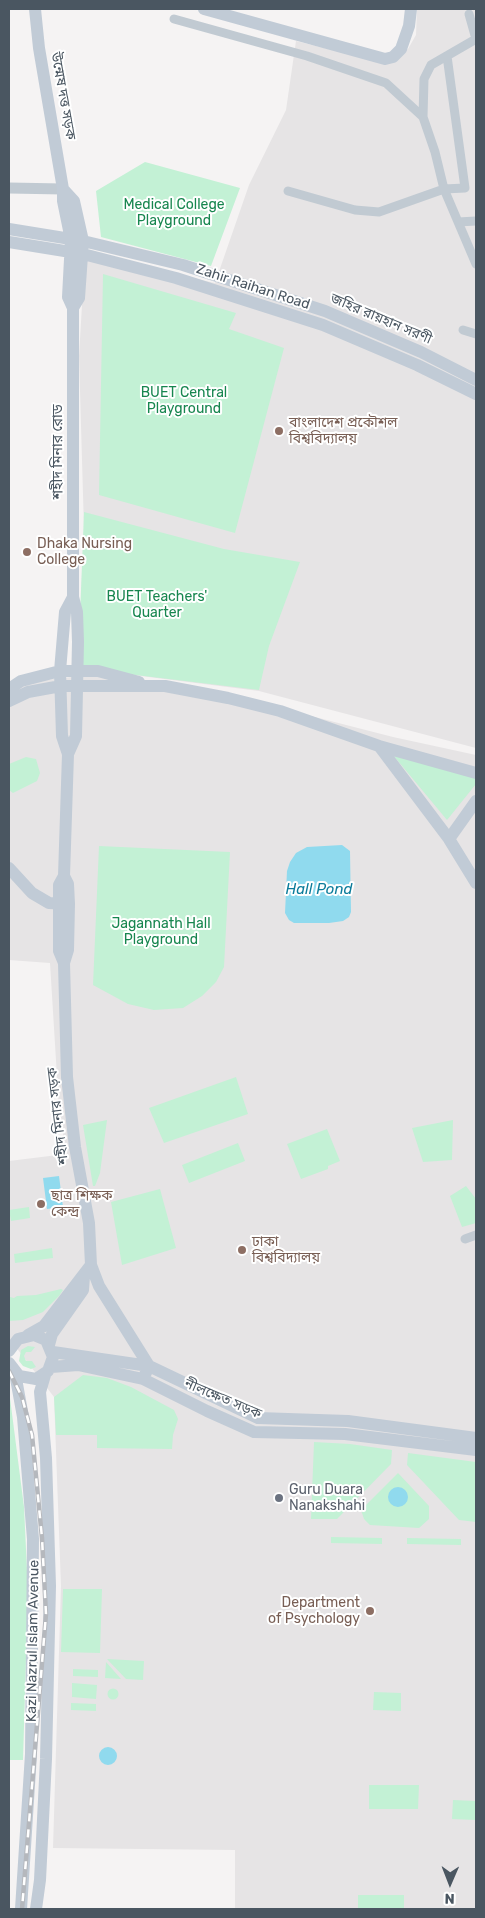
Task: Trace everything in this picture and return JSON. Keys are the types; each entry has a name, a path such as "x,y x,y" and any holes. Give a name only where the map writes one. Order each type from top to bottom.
{"main road":[{"name":"উন্মেষ দত্ত সড়ক","path":"35,9 39,48 63,189 63,202 77,247"},
{"path":"206,9 385,59 393,57 401,49 409,26 411,9"},
{"name":"জহির রায়হান সরণী","path":"9,229 77,247 182,265 326,311 421,352 476,380"},
{"name":"Zahir Raihan Road","path":"9,242 77,247 323,325 417,365 476,394"},
{"name":"শহীদ মিনার রোড","path":"68,754 76,736 77,612 73,597 73,308 79,298 77,247"},
{"name":"শহীদ মিনার রোড","path":"64,905 59,885 64,876 68,754 62,736 60,671 65,612 73,597"},
{"path":"9,689 22,680 60,671 98,671 147,686"},
{"path":"9,701 28,692 61,686 165,686 254,705 303,719 379,746 476,773"},
{"path":"379,746 449,839 476,883"},
{"path":"449,839 476,801"},
{"path":"9,868 32,893 49,903 64,905"},
{"name":"শহীদ মিনার সড়ক","path":"51,1348 52,1334 84,1290 88,1271 90,1222 75,1147 67,1077 64,963 68,950 64,905"},
{"path":"9,1351 18,1336 44,1326 75,1283 88,1271"},
{"name":"শহীদ মিনার সড়ক","path":"88,1271 150,1366"},
{"name":"নীলক্ষেত সড়ক","path":"18,1336 39,1336 51,1348 150,1366 258,1418 348,1421 476,1438"},
{"name":"Kazi Nazrul Islam Avenue","path":"36,1909 46,1759 50,1586 46,1458 40,1392 48,1371 51,1348"},
{"name":"নীলক্ষেত সড়ক","path":"12,1368 30,1380 48,1371 78,1365 143,1380 254,1432 345,1434 476,1450"},
{"path":"143,1380 150,1366"},
{"name":"Kazi Nazrul Islam Avenue","path":"12,1368 23,1417 33,1557 31,1758 21,1909"},
{"path":"400,1428 400,1441"}],"street":[{"path":"469,14 476,39 431,65 424,79 423,117 435,152 444,190 476,264"},
{"path":"174,18 307,56 386,82 423,117"},
{"path":"288,191 355,210 379,212 444,190 465,188 447,56"},
{"path":"9,188 63,189"},
{"path":"458,222 476,221"},
{"path":"464,330 476,334"},
{"path":"465,1239 476,1235"}],"shaded area":[{"name":"বাংলাদেশ প্রকৌশল বিশ্ববিদ্যালয়","path":"417,9 476,9 476,748 259,691 78,668 84,529 79,356 85,254 215,283 249,185 286,110 296,41 377,61 408,49 416,35"},
{"name":"ঢাকা বিশ্ববিদ্যালয়","path":"80,676 98,676 233,696 393,737 476,755 476,1909 235,1909 235,1850 53,1848 61,1586 54,1397 9,1338 9,1161 66,1154 59,1109 50,963 9,960 9,695 27,682"}],"green space":[{"name":"Medical College Playground","path":"145,162 240,188 211,266 101,237 96,191"},
{"name":"BUET Central Playground","path":"103,274 236,313 229,329 284,348 235,533 99,495"},
{"name":"BUET Teachers' Quarter","path":"84,512 224,549 300,562 269,646 259,690 78,668"},
{"path":"393,755 476,778 476,784 447,820"},
{"path":"26,757 36,759 40,773 37,781 13,793 9,790 9,764"},
{"name":"Jagannath Hall Playground","path":"99,846 230,852 224,967 216,982 202,996 183,1008 154,1010 128,1004 93,985"},
{"path":"236,1077 248,1114 164,1143 149,1108"},
{"path":"107,1120 100,1173 95,1186 93,1186 83,1125"},
{"path":"453,1120 452,1160 423,1162 412,1128"},
{"path":"327,1129 340,1161 328,1166 328,1169 301,1179 287,1144"},
{"path":"238,1143 245,1161 189,1183 182,1165"},
{"path":"466,1186 476,1199 476,1223 462,1227 450,1196"},
{"path":"160,1189 176,1248 122,1265 111,1202"},
{"path":"29,1207 30,1218 11,1221 9,1210"},
{"path":"52,1248 53,1258 15,1263 14,1254"},
{"path":"63,1290 59,1296 43,1312 23,1320 9,1321 10,1297 36,1295"},
{"path":"28,1346 35,1347 31,1352 26,1352 24,1356 26,1361 32,1361 36,1367 31,1369 23,1366 19,1361 21,1350"},
{"path":"83,1375 107,1378 131,1387 174,1410 178,1419 173,1435 172,1449 97,1448 97,1435 56,1435 54,1397"},
{"path":"10,1398 24,1507 28,1591 23,1760 9,1760"},
{"path":"314,1442 350,1444 392,1450 391,1464 337,1519 311,1519"},
{"path":"408,1453 476,1462 476,1522 459,1520 407,1465"},
{"path":"398,1473 429,1506 429,1519 419,1528 370,1525 364,1519 361,1510"},
{"path":"331,1537 382,1538 382,1544 331,1543"},
{"path":"407,1538 461,1539 461,1545 407,1544"},
{"path":"63,1589 102,1589 100,1653 61,1652"},
{"path":"107,1659 144,1661 143,1680 126,1679"},
{"path":"106,1662 121,1679 105,1678"},
{"path":"73,1669 98,1670 98,1677 73,1676"},
{"path":"72,1683 97,1685 96,1699 72,1697"},
{"path":"113,1688 119,1694 113,1700 107,1694"},
{"path":"374,1692 401,1693 401,1711 373,1710"},
{"path":"71,1703 96,1704 96,1711 71,1710"},
{"path":"369,1785 419,1785 418,1809 369,1809"},
{"path":"453,1800 476,1801 476,1820 452,1819"},
{"path":"358,1895 404,1895 404,1909 358,1909"}],"water":[{"name":"Hall Pond","path":"342,845 350,851 351,912 349,917 343,921 329,923 294,923 289,920 285,913 287,871 296,853 307,847"},
{"path":"59,1176 63,1207 47,1209 43,1178"},
{"path":"398,1487 405,1490 408,1497 405,1504 398,1507 391,1504 388,1497 391,1490"},
{"path":"108,1747 114,1750 117,1756 114,1762 108,1765 102,1762 99,1756 102,1750"}],"railway":[{"path":"9,1371 22,1397 32,1435 42,1538 46,1614 22,1909"}],"place":[{"name":"বাংলাদেশ প্রকৌশল বিশ্ববিদ্যালয়","path":"279,431"},
{"name":"Dhaka Nursing College","path":"27,552"},
{"name":"ছাত্র শিক্ষক কেন্দ্র","path":"41,1204"},
{"name":"ঢাকা বিশ্ববিদ্যালয়","path":"242,1250"},
{"name":"Guru Duara Nanakshahi","path":"279,1498"},
{"name":"Department of Psychology","path":"370,1611"}]}
